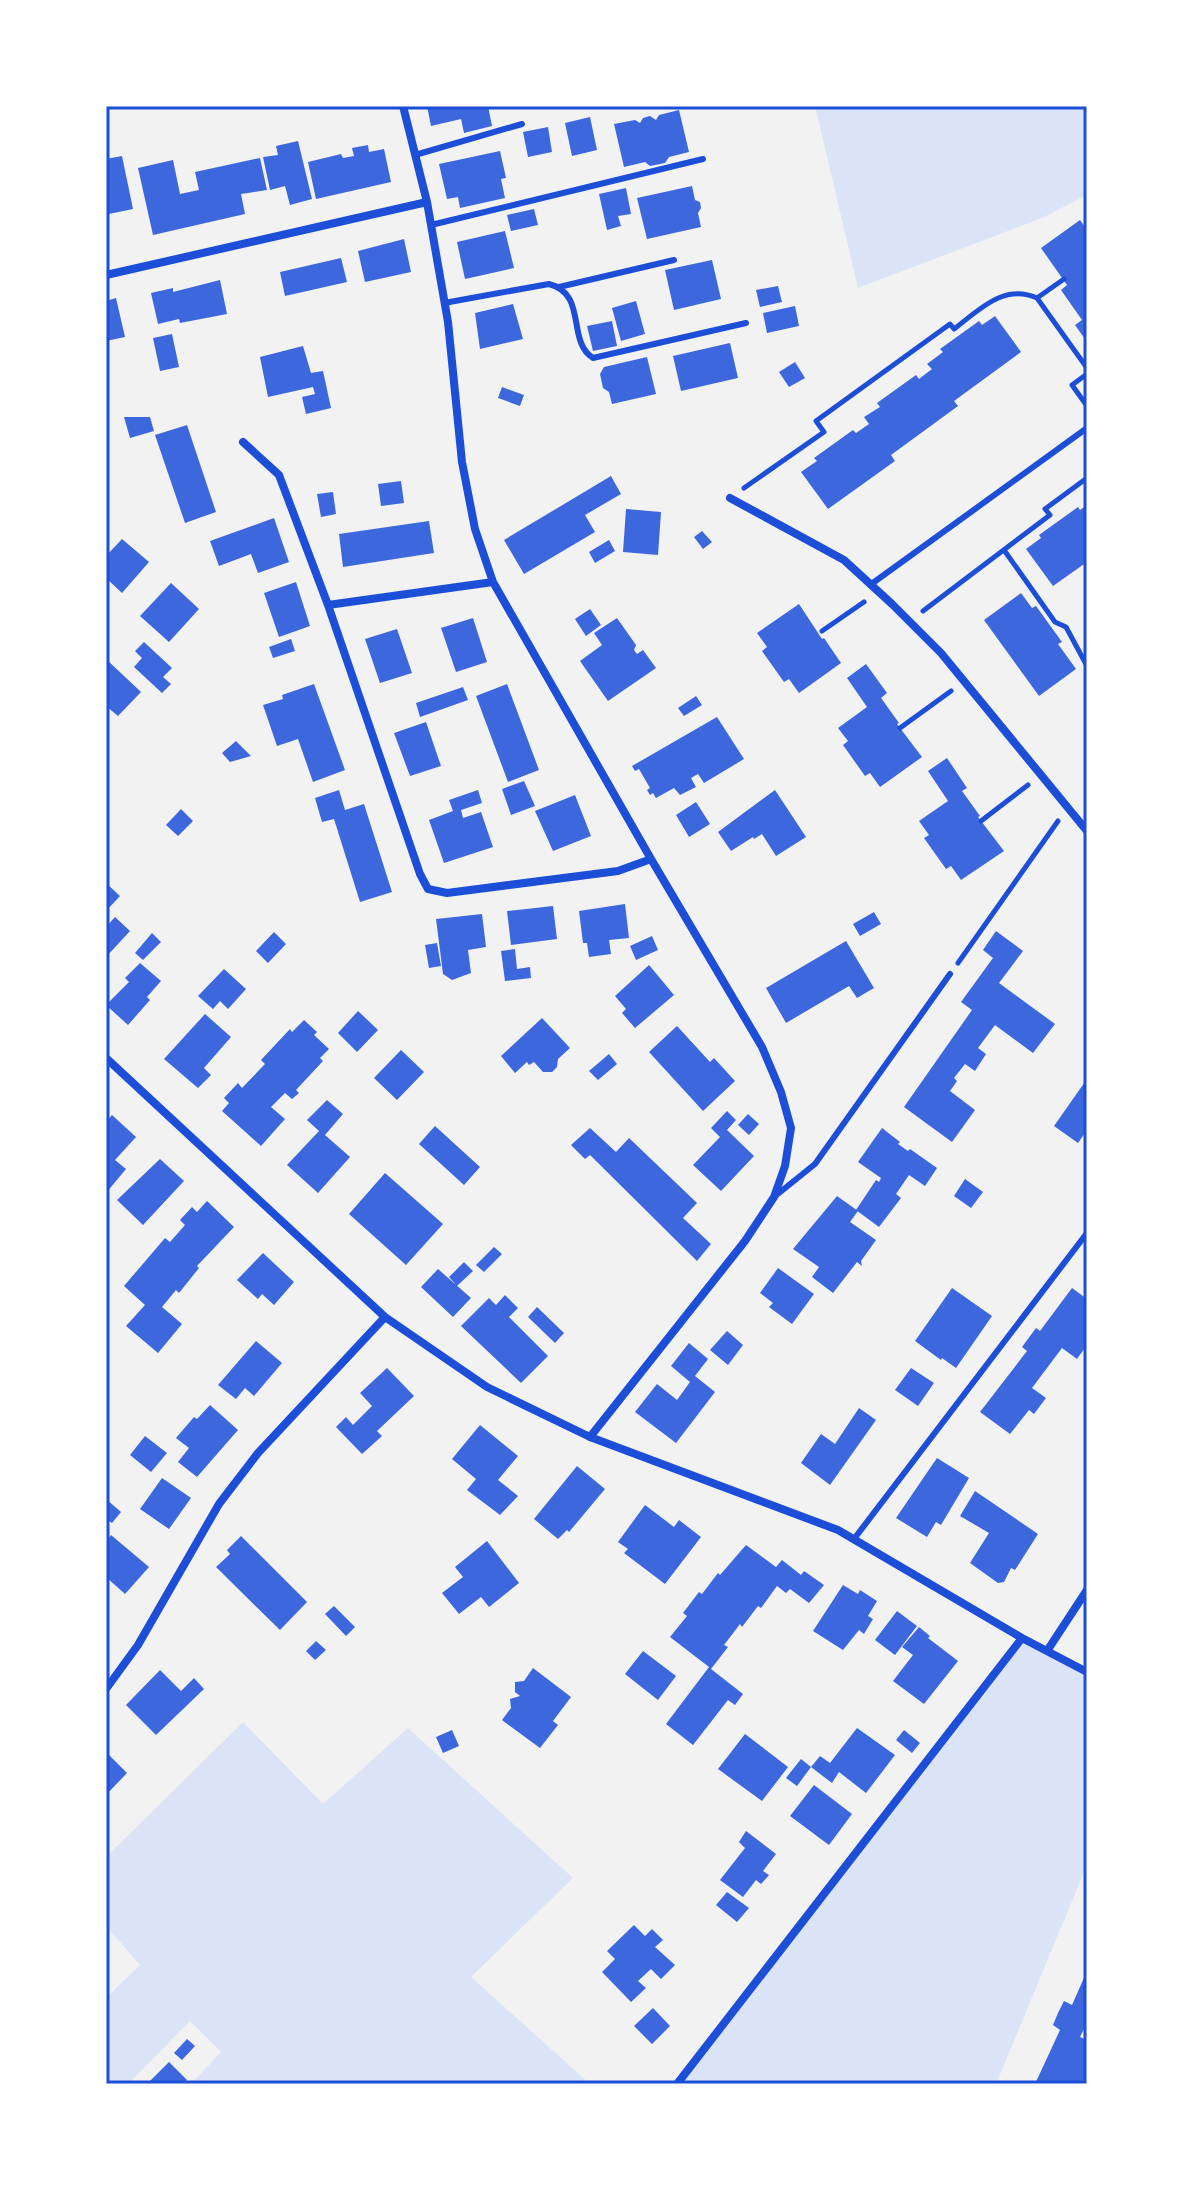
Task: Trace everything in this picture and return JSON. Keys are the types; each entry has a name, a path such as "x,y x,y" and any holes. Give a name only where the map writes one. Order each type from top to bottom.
{"street":[{"path":"403,106 427,202 444,303 462,462 475,529 493,582 762,1047 781,1092 791,1128 785,1166 774,1197 745,1241 590,1437"},
{"path":"106,275 427,202"},
{"path":"243,442 279,475 328,605 420,874 428,889 447,893 618,871 651,859"},
{"path":"730,498 844,560 879,592 964,682 1087,831"},
{"path":"328,605 493,582"},
{"path":"106,1058 385,1317 487,1387 590,1437 838,1530 1022,1638 1087,1672"},
{"path":"106,1689 138,1645 219,1504 238,1478 385,1317"},
{"path":"1047,1651 1087,1590"},
{"path":"677,2084 1022,1638"}],"lane":[{"path":"415,155 522,124"},
{"path":"431,225 703,159"},
{"path":"559,287 674,260"},
{"path":"444,303 549,284 559,287 569,296 584,351 593,358 746,323"},
{"path":"870,585 1087,428"},
{"path":"774,1197 815,1164 950,974"},
{"path":"854,1539 1087,1233"}],"path":[{"path":"1037,298 1064,279"},
{"path":"730,498 824,432 816,421 950,324 954,329 991,300 1010,293 1027,293 1037,298 1087,371 1072,385 1087,406"},
{"path":"909,621 1050,515 1045,509 1087,478"},
{"path":"1004,550 1055,622 1066,627 1087,666"},
{"path":"822,631 879,592"},
{"path":"900,728 964,682"},
{"path":"981,821 1041,775"},
{"path":"950,974 1067,808"}],"shaded area":[{"path":"815,106 1087,106 1087,201 1083,197 1042,218 858,288"},
{"path":"1022,1638 1087,1672 1087,1865 996,2084 677,2084"},
{"path":"243,1722 323,1804 408,1728 573,1878 471,1977 590,2084 191,2084 221,2052 190,2021 128,2084 106,2084 106,1998 140,1965 106,1926 106,1857"}],"building":[{"path":"427,106 488,106 492,126 464,133 461,119 431,126"},
{"path":"679,110 689,152 669,157 665,163 650,166 645,162 624,167 614,124 635,120 640,123 650,116 656,120 659,115"},
{"path":"590,117 597,150 572,156 565,123"},
{"path":"548,127 552,152 528,157 523,132"},
{"path":"298,141 312,199 290,205 285,186 270,190 263,157 278,155 276,146"},
{"path":"368,145 369,152 384,149 391,182 316,199 308,162 341,154 343,158 354,156 352,148"},
{"path":"500,151 506,178 501,179 505,198 460,208 458,197 447,199 439,164"},
{"path":"122,156 133,209 109,214 106,159"},
{"path":"260,158 267,190 241,194 245,214 153,235 138,168 173,160 180,194 199,190 195,172"},
{"path":"692,186 695,200 700,202 698,213 701,227 647,239 637,198"},
{"path":"626,188 631,214 618,216 621,226 607,230 599,194"},
{"path":"534,209 538,225 511,231 507,215"},
{"path":"1080,220 1087,230 1087,342 1075,325 1082,320 1061,290 1067,285 1041,248"},
{"path":"505,231 514,268 465,279 457,242"},
{"path":"404,239 411,272 365,282 358,251"},
{"path":"341,258 347,282 285,296 280,272"},
{"path":"712,260 721,299 674,310 665,270"},
{"path":"220,280 227,314 158,324 151,293 173,288 173,292"},
{"path":"778,286 782,302 760,307 756,290"},
{"path":"116,298 125,337 106,341 106,301"},
{"path":"636,301 645,334 621,341 612,308"},
{"path":"513,304 523,339 480,349 475,313"},
{"path":"795,306 799,326 767,333 763,313"},
{"path":"995,316 1021,352 954,401 958,406 891,455 895,461 828,509 801,472 817,461 814,458 853,430 856,433 869,424 864,417 880,407 877,403 916,375 919,379 932,369 927,364 943,352 940,349 979,321 982,325"},
{"path":"612,321 617,346 593,351 587,326"},
{"path":"172,334 179,367 160,371 153,338"},
{"path":"730,343 738,378 681,391 673,356"},
{"path":"303,346 311,373 323,371 331,408 306,414 302,397 315,394 313,387 268,397 260,357"},
{"path":"647,357 656,394 612,404 609,392 603,388 600,374 604,367"},
{"path":"795,362 805,378 789,387 779,372"},
{"path":"502,387 524,395 520,406 498,398"},
{"path":"124,417 150,417 154,431 130,438"},
{"path":"187,425 216,512 185,523 155,435"},
{"path":"611,476 621,494 585,515 595,532 524,574 504,540"},
{"path":"401,481 404,503 381,506 378,484"},
{"path":"333,492 336,514 321,517 317,494"},
{"path":"1087,505 1087,562 1053,586 1026,549 1041,538 1039,535 1078,507 1080,510"},
{"path":"626,509 661,512 658,555 623,552"},
{"path":"274,518 289,562 258,573 251,554 219,566 210,541"},
{"path":"429,521 434,553 343,567 339,534"},
{"path":"702,531 712,542 703,549 694,537"},
{"path":"122,539 149,562 122,593 106,578 106,556"},
{"path":"609,540 615,551 595,563 589,552"},
{"path":"296,582 310,626 279,637 264,593"},
{"path":"171,583 199,609 169,642 140,616"},
{"path":"1021,593 1032,608 1036,606 1062,642 1058,644 1076,669 1039,696 984,620"},
{"path":"799,604 841,663 799,693 789,679 784,682 762,651 767,647 757,633"},
{"path":"590,609 601,625 586,636 575,619"},
{"path":"473,618 487,662 456,672 441,628"},
{"path":"617,618 636,645 634,650 637,654 643,650 656,668 608,701 580,661 602,645 594,633"},
{"path":"397,629 412,673 380,683 365,639"},
{"path":"291,639 295,651 273,658 269,647"},
{"path":"144,642 172,668 163,677 171,684 162,693 134,667 142,658 135,651"},
{"path":"106,659 141,692 118,716 106,706"},
{"path":"866,664 887,693 881,698 922,757 880,787 870,773 865,776 843,745 848,741 838,728 867,707 847,678"},
{"path":"314,684 345,770 313,782 298,739 277,746 263,705"},
{"path":"507,684 539,770 508,782 476,696"},
{"path":"463,687 468,700 420,717 416,703"},
{"path":"696,696 702,705 684,716 678,708"},
{"path":"717,717 744,759 704,783 698,774 691,778 696,787 680,795 674,788 656,798 653,793 650,795 647,790 650,788 639,769 635,771 632,766"},
{"path":"426,722 441,766 410,776 394,733"},
{"path":"236,741 251,756 230,762 222,753"},
{"path":"947,758 967,788 962,791 1004,851 961,880 951,866 946,869 924,838 929,835 919,821 948,801 928,771"},
{"path":"524,781 535,806 511,815 502,789"},
{"path":"339,790 345,810 364,804 392,892 360,902 334,819 322,822 315,798"},
{"path":"478,790 482,803 461,810 463,818 481,812 493,847 444,863 429,820 453,811 449,800"},
{"path":"775,790 806,837 776,856 762,834 731,851 718,832"},
{"path":"575,795 591,836 553,851 535,811"},
{"path":"696,802 710,824 689,837 676,815"},
{"path":"181,809 193,821 178,836 166,825"},
{"path":"106,883 120,896 106,911"},
{"path":"625,904 629,938 609,940 611,954 589,957 587,943 583,943 579,911"},
{"path":"553,906 557,939 511,945 507,911"},
{"path":"874,912 881,924 860,936 853,924"},
{"path":"482,914 486,947 468,950 471,973 452,980 443,974 436,919"},
{"path":"115,917 130,931 106,957 106,927"},
{"path":"996,931 1023,951 999,983 1055,1024 1033,1053 995,1025 978,1048 986,1054 975,1071 965,1064 954,1078 957,1081 950,1091 975,1110 952,1142 904,1107 972,1010 961,1002 993,958 983,950"},
{"path":"274,932 286,944 268,963 256,951"},
{"path":"152,933 161,942 143,960 135,953"},
{"path":"652,936 658,950 636,960 630,946"},
{"path":"846,941 874,988 857,998 849,986 786,1023 766,988"},
{"path":"437,943 441,966 429,968 425,945"},
{"path":"515,949 517,969 530,967 531,978 505,981 501,951"},
{"path":"140,963 161,981 147,997 150,1000 128,1025 106,1005 129,982 125,978"},
{"path":"649,965 674,995 635,1028 622,1013 626,1009 615,996"},
{"path":"224,969 246,989 228,1009 220,1001 213,1009 198,996"},
{"path":"358,1011 378,1030 357,1052 338,1033"},
{"path":"205,1014 231,1037 204,1068 211,1075 198,1088 164,1059"},
{"path":"542,1018 570,1048 558,1059 557,1067 552,1072 543,1072 534,1062 529,1065 527,1062 515,1073 501,1056"},
{"path":"304,1020 329,1049 320,1058 323,1061 296,1090 299,1093 292,1099 285,1093 271,1107 285,1119 261,1146 222,1111 229,1103 224,1098 238,1083 242,1088 265,1064 261,1060 290,1029 292,1032"},
{"path":"677,1026 710,1062 714,1058 735,1081 703,1111 649,1052"},
{"path":"401,1050 424,1072 397,1100 374,1078"},
{"path":"609,1054 617,1064 598,1080 589,1071"},
{"path":"1087,1079 1087,1130 1078,1143 1054,1126"},
{"path":"327,1100 343,1114 325,1135 350,1157 318,1193 287,1165 319,1131 307,1120"},
{"path":"727,1111 736,1120 727,1130 754,1156 721,1191 693,1165 720,1137 711,1128"},
{"path":"748,1114 759,1124 749,1135 738,1125"},
{"path":"112,1115 136,1137 115,1160 126,1169 106,1193 106,1122"},
{"path":"435,1126 480,1167 464,1185 419,1144"},
{"path":"590,1128 616,1152 629,1138 697,1203 683,1218 711,1244 697,1261 590,1155 585,1159 571,1145"},
{"path":"882,1128 900,1142 898,1144 937,1168 925,1186 909,1175 896,1194 901,1198 879,1227 856,1210 876,1180 879,1182 881,1178 858,1162"},
{"path":"160,1159 184,1181 143,1225 117,1200"},
{"path":"385,1173 443,1224 406,1265 349,1214"},
{"path":"965,1179 983,1192 971,1208 954,1196"},
{"path":"837,1196 858,1211 850,1222 876,1240 861,1261 862,1266 857,1262 833,1293 812,1277 819,1267 793,1249"},
{"path":"207,1201 234,1227 197,1266 199,1268 179,1293 176,1290 162,1307 182,1324 158,1353 126,1326 145,1305 124,1286 165,1238 170,1242 185,1225 180,1220 192,1207 197,1212"},
{"path":"494,1247 502,1254 484,1272 476,1265"},
{"path":"263,1253 294,1282 274,1305 262,1294 258,1299 237,1280"},
{"path":"464,1262 473,1271 457,1286 449,1277"},
{"path":"778,1268 814,1294 792,1324 769,1307 773,1303 760,1293"},
{"path":"438,1269 471,1298 453,1317 421,1287"},
{"path":"952,1288 992,1316 956,1368 915,1341"},
{"path":"1072,1288 1087,1299 1087,1345 1077,1359 1062,1348 1032,1388 1046,1398 1034,1414 1029,1410 1010,1434 980,1412 1027,1351 1022,1347 1036,1328 1040,1331"},
{"path":"505,1295 518,1308 509,1317 548,1356 521,1383 461,1326 489,1298 496,1305"},
{"path":"537,1307 564,1333 555,1343 528,1317"},
{"path":"727,1331 743,1345 728,1365 710,1350"},
{"path":"256,1341 282,1363 254,1396 245,1388 236,1399 218,1385"},
{"path":"689,1343 708,1359 695,1376 715,1392 676,1443 635,1412 657,1384 677,1400 690,1382 671,1366"},
{"path":"387,1368 414,1396 377,1431 382,1436 362,1454 336,1427 346,1417 353,1425 372,1406 360,1393"},
{"path":"911,1368 934,1383 918,1406 895,1390"},
{"path":"210,1405 238,1430 197,1477 178,1462 189,1448 176,1438 194,1417 197,1419"},
{"path":"859,1408 876,1420 830,1485 801,1463 821,1434 835,1444"},
{"path":"480,1425 518,1456 498,1480 518,1496 500,1515 467,1490 476,1479 452,1459"},
{"path":"145,1436 167,1453 151,1472 130,1455"},
{"path":"937,1458 969,1478 941,1525 936,1522 927,1537 896,1518"},
{"path":"577,1466 605,1489 569,1532 567,1530 558,1539 534,1519"},
{"path":"162,1478 191,1498 169,1529 140,1509"},
{"path":"975,1491 1038,1534 1004,1582 998,1583 970,1563 989,1533 960,1516"},
{"path":"106,1499 121,1512 112,1523 106,1519"},
{"path":"645,1505 674,1527 679,1520 701,1537 665,1584 624,1553 628,1549 618,1542"},
{"path":"111,1535 149,1567 125,1594 106,1577 106,1541"},
{"path":"241,1536 307,1602 280,1630 216,1567 230,1554 227,1550"},
{"path":"487,1541 519,1583 489,1607 481,1597 459,1614 442,1593 463,1577 455,1567"},
{"path":"746,1545 776,1567 782,1560 801,1575 804,1571 824,1585 809,1603 790,1589 786,1593 777,1586 761,1608 758,1606 742,1627 740,1624 711,1669 743,1694 735,1705 728,1700 693,1745 666,1724 709,1667 670,1637 687,1616 683,1613 699,1592 702,1594"},
{"path":"843,1585 858,1594 860,1590 877,1601 868,1616 873,1619 864,1634 859,1630 843,1650 813,1631"},
{"path":"334,1606 355,1627 346,1636 325,1614"},
{"path":"897,1611 917,1626 895,1655 875,1640"},
{"path":"919,1627 958,1661 924,1704 893,1681 913,1655 902,1647"},
{"path":"316,1641 326,1650 315,1660 306,1651"},
{"path":"643,1651 676,1676 658,1700 625,1674"},
{"path":"533,1668 571,1697 553,1721 558,1725 540,1748 502,1720 511,1708 510,1699 520,1696 515,1692 515,1682 524,1681"},
{"path":"160,1670 181,1691 194,1678 204,1689 156,1735 126,1705"},
{"path":"857,1728 895,1755 866,1793 839,1772 832,1783 811,1767 820,1756 830,1763"},
{"path":"452,1730 459,1746 443,1753 436,1737"},
{"path":"904,1730 920,1743 912,1753 896,1740"},
{"path":"745,1734 788,1767 762,1801 718,1769"},
{"path":"106,1752 127,1773 106,1795"},
{"path":"801,1759 811,1767 797,1786 786,1778"},
{"path":"814,1785 852,1814 829,1845 790,1816"},
{"path":"746,1831 776,1854 763,1871 769,1875 761,1884 756,1880 743,1897 720,1880 745,1848 739,1842"},
{"path":"727,1892 749,1908 737,1922 716,1905"},
{"path":"634,1925 645,1936 652,1929 663,1940 655,1947 675,1965 661,1979 651,1969 638,1981 646,1988 631,2002 602,1972 615,1959 607,1951"},
{"path":"1087,1971 1087,2023 1080,2037 1087,2040 1087,2073 1082,2084 1035,2084 1060,2030 1053,2025 1058,2013 1064,2001 1072,2005"},
{"path":"653,2008 670,2026 652,2044 634,2026"},
{"path":"187,2039 195,2046 182,2060 174,2053"},
{"path":"169,2062 187,2080 182,2084 147,2084"}]}
